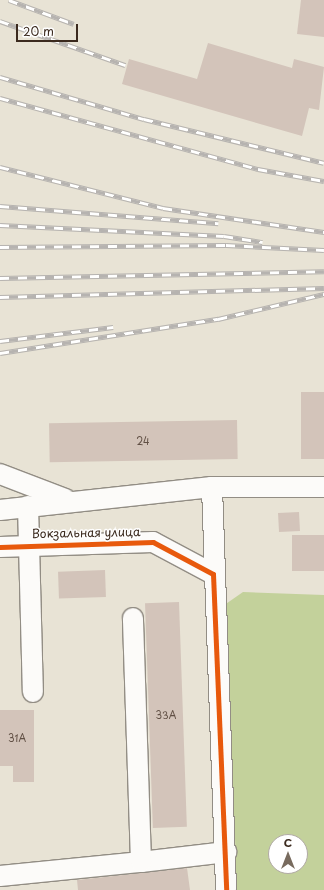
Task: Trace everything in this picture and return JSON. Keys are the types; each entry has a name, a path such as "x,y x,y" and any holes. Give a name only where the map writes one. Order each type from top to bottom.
{"street":[{"path":"0,474 67,500"},
{"path":"212,487 213,574 226,852 226,890"},
{"path":"0,510 67,500 212,487 324,487"},
{"path":"28,506 33,692"},
{"name":"Вокзальная улица","path":"0,546 153,542 213,574"},
{"path":"133,618 141,862"},
{"path":"0,876 226,852"}],"green space":[{"path":"243,592 324,595 324,890 231,890 230,871 236,863 234,814 225,806 220,608"}],"building":[{"path":"301,0 324,0 324,37 297,34"},
{"path":"208,43 292,68 294,59 324,67 319,110 309,108 302,136 122,84 129,59 197,79"},
{"path":"301,392 324,392 324,459 301,459"},
{"path":"237,420 238,459 50,462 49,423"},
{"path":"299,512 300,531 279,532 278,513"},
{"path":"292,535 324,535 324,571 292,571"},
{"path":"105,570 106,597 59,599 58,572"},
{"path":"179,602 187,827 153,828 145,603"},
{"path":"0,710 34,710 34,782 13,782 13,766 0,766"},
{"path":"187,868 190,890 78,890 77,880"}],"railway":[{"path":"9,0 74,24"},
{"path":"0,21 125,65"},
{"path":"0,77 144,119 324,163"},
{"path":"0,98 258,169 324,181"},
{"path":"0,167 163,208 324,232"},
{"path":"0,206 218,223"},
{"path":"0,225 224,236 263,242"},
{"path":"0,247 226,245 324,250"},
{"path":"0,278 324,271"},
{"path":"0,297 324,288"},
{"path":"0,353 218,319 324,294"},
{"path":"0,341 113,327"}],"cycle path":[{"path":"0,547 153,542 213,574 226,890"}]}
